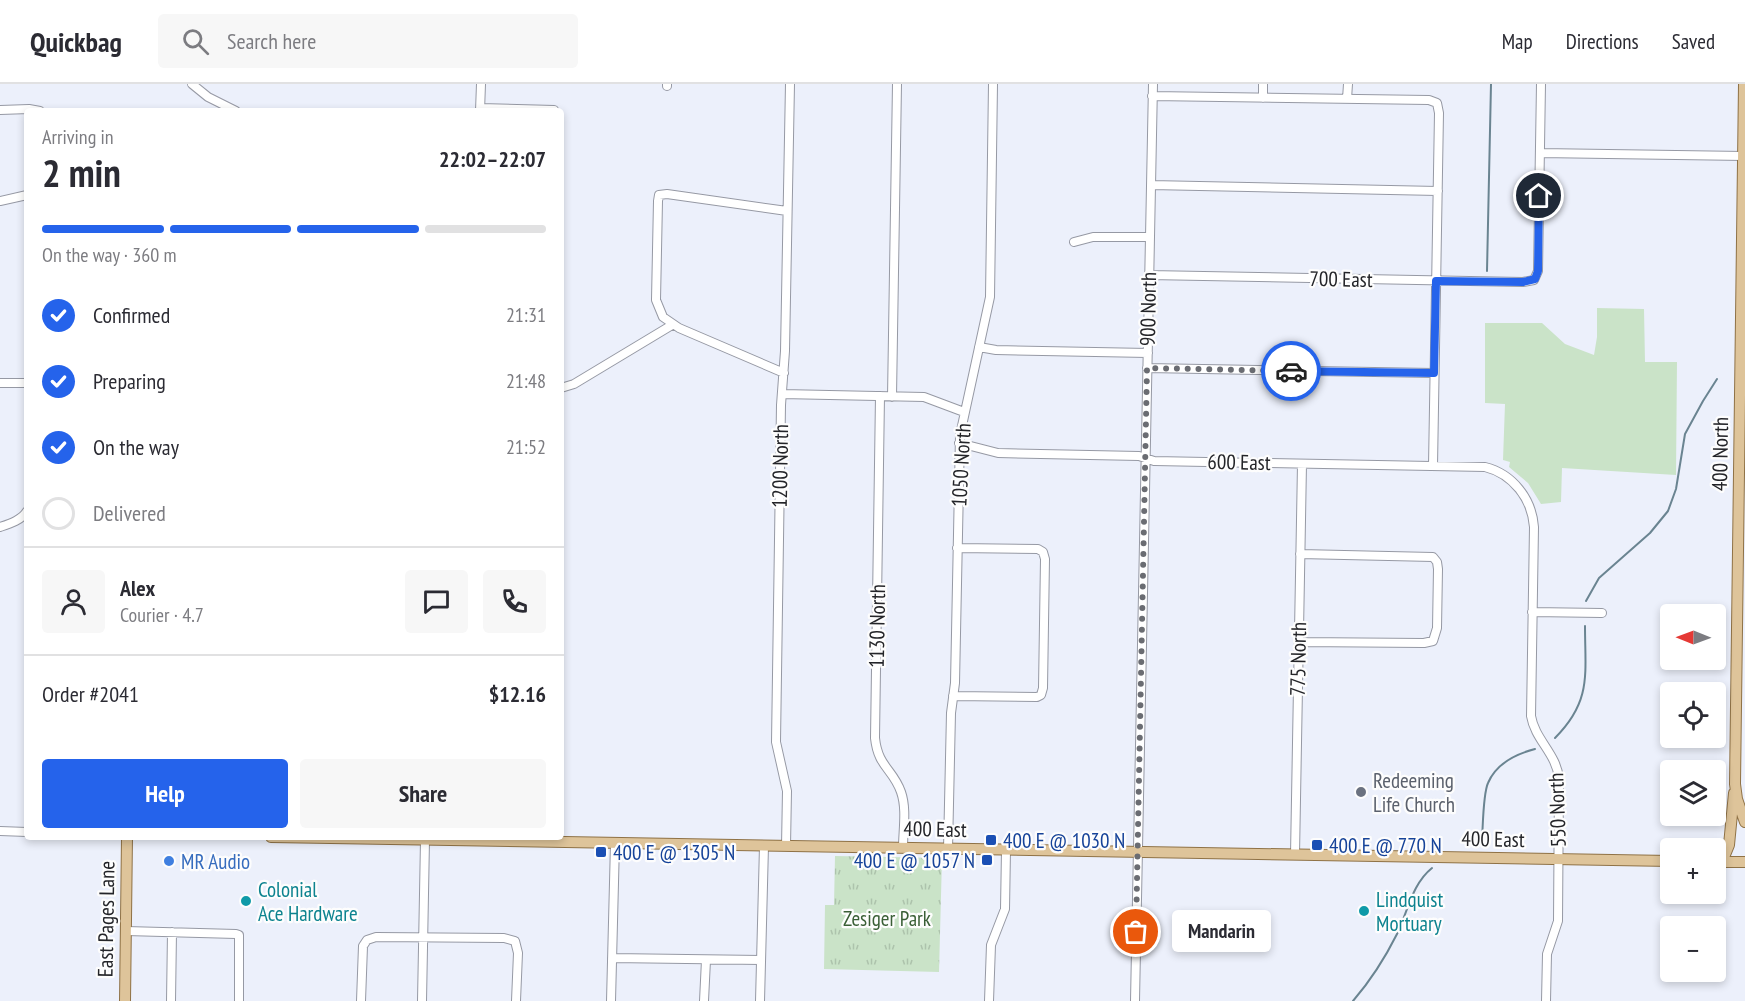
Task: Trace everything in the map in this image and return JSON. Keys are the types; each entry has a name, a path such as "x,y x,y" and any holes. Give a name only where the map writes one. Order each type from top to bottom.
{"main road":[{"name":"400 North","path":"1744,84 1741,728 1736,784 1737,799 1745,822"},
{"path":"1726,851 1730,845 1736,784"},
{"name":"East Pages Lane","path":"125,1001 127,840"},
{"name":"400 East","path":"557,840 764,846 1660,861"},
{"path":"1726,862 1745,862"}],"street":[{"path":"480,108 481,84"},
{"name":"1200 North","path":"786,846 787,791 776,742 790,84"},
{"path":"892,397 897,84"},
{"name":"1050 North","path":"948,849 959,443 990,297 993,84"},
{"name":"900 North","path":"1135,1001 1153,84"},
{"path":"1263,84 1263,98"},
{"path":"1347,99 1348,84"},
{"path":"1541,84 1540,153 1743,156"},
{"path":"197,86 214,101 229,108"},
{"path":"1152,96 1429,100 1437,103 1439,114 1438,191 1432,466"},
{"path":"0,110 24,109"},
{"name":"700 East","path":"1149,275 1436,281 1523,282 1533,280 1538,271 1540,153"},
{"path":"1151,185 1438,191"},
{"path":"784,374 672,325 660,313 656,300 659,195 668,194 787,211"},
{"path":"0,201 24,196"},
{"path":"1074,242 1093,237 1150,237"},
{"path":"564,387 583,379 672,325"},
{"path":"979,347 996,350 1148,353"},
{"path":"1147,368 1434,373"},
{"path":"0,383 24,384"},
{"path":"782,394 929,398 964,412"},
{"name":"1130 North","path":"880,396 875,738 881,762 894,778 901,794 903,848"},
{"name":"600 East","path":"959,443 998,453 1139,456 1154,461 1490,468 1516,485"},
{"name":"775 North","path":"1294,855 1302,464"},
{"name":"550 North","path":"1516,485 1527,499 1533,515 1530,711 1534,727 1552,755 1559,772 1558,921 1547,954 1546,1001"},
{"path":"0,527 24,515"},
{"path":"953,696 1035,697 1041,695 1043,691 1046,559 1043,552 1038,549 957,548"},
{"path":"1299,642 1420,643 1433,641 1437,628 1438,569 1436,559 1427,556 1300,554"},
{"path":"1532,612 1602,613"},
{"path":"0,831 24,832"},
{"path":"422,1001 426,840"},
{"path":"611,1001 615,843"},
{"path":"760,1001 764,846"},
{"path":"989,1001 991,945 1005,909 1006,850"},
{"path":"126,932 236,934 241,938 239,1001"},
{"path":"171,1001 172,932"},
{"path":"361,1001 363,950 367,940 376,937 515,940 518,953 516,1001"},
{"path":"612,958 761,960"},
{"path":"704,1001 706,960"}],"green space":[{"path":"1597,308 1644,309 1645,362 1677,362 1676,475 1562,468 1561,502 1541,504 1528,483 1509,467 1510,462 1503,460 1505,404 1485,403 1485,323 1542,323 1565,344 1594,355 1597,337"},
{"name":"Zesiger Park","path":"835,856 942,858 939,972 824,969 825,905 834,905"}],"waterway":[{"path":"1487,271 1491,84"},
{"path":"1586,601 1599,578 1650,533 1668,511 1676,489 1685,434 1717,379"},
{"path":"1555,738 1567,725 1581,699 1585,673 1585,626"},
{"path":"1482,839 1485,795 1492,776 1507,761 1535,749"},
{"path":"1353,1001 1383,960 1397,934 1415,890 1425,874 1432,868"}],"way so far":[{"path":"1136,932 1147,368 1291,371"}],"place":[{"name":"Redeeming Life Church","path":"1361,792"},
{"name":"400 E @ 1030 N","path":"991,840"},
{"name":"400 E @ 770 N","path":"1317,845"},
{"name":"400 E @ 1305 N","path":"601,852"},
{"name":"400 E @ 1057 N","path":"987,860"},
{"name":"MR Audio","path":"169,861"},
{"name":"Colonial Ace Hardware","path":"246,901"},
{"name":"Lindquist Mortuary","path":"1364,911"},
{"name":"Mandarin","path":"1136,932"}],"route":[{"path":"1291,371 1434,373 1436,281 1523,282 1535,279 1538,271 1539,196"}]}
